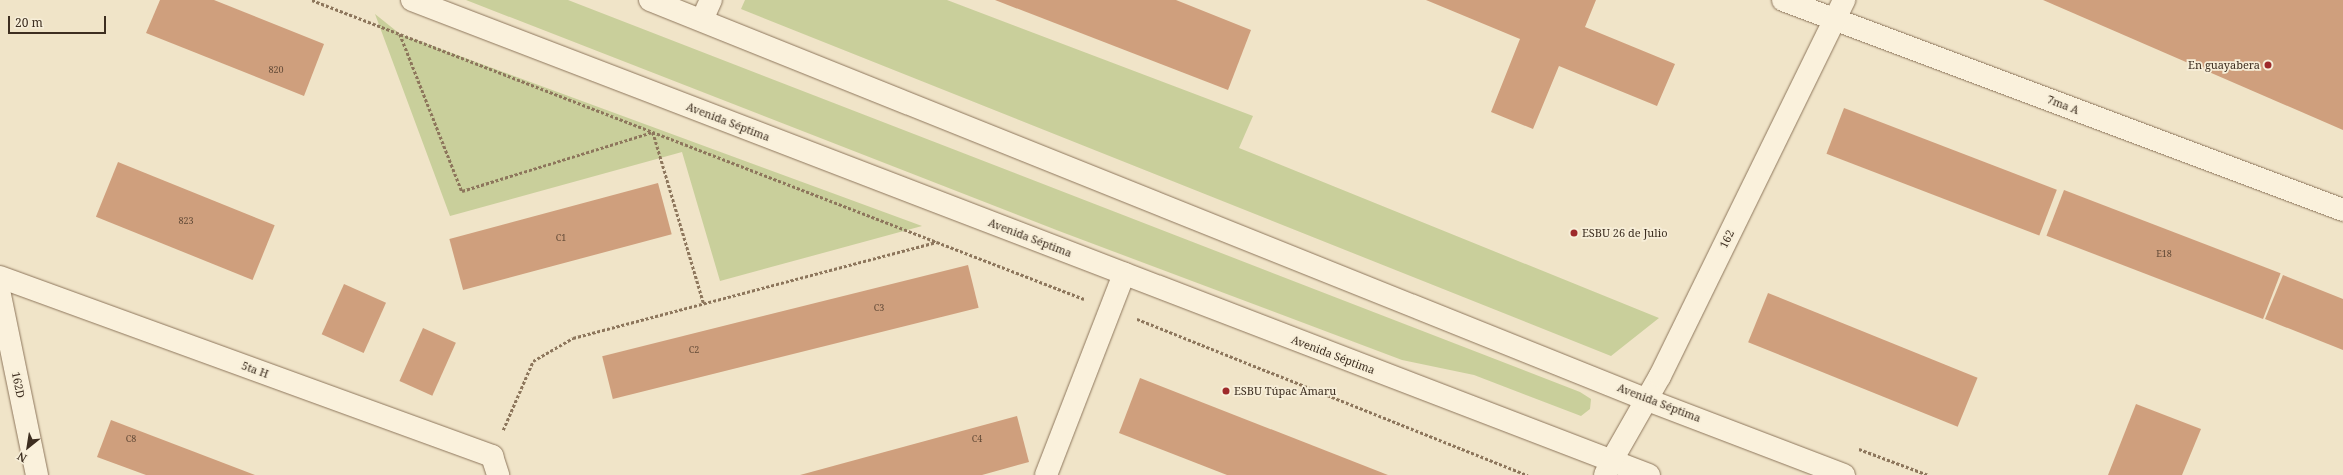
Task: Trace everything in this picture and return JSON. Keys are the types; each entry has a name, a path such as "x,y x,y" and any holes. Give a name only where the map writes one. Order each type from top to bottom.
{"main road":[{"name":"Avenida Séptima","path":"412,0 1124,274 1609,468 1649,475"},
{"name":"Avenida Séptima","path":"650,0 1645,399 1844,475"},
{"path":"702,20 711,0"},
{"name":"7ma A","path":"1784,0 1839,10 2343,210"},
{"name":"162","path":"1609,468 1645,399 1660,376 1839,10"},
{"path":"1046,475 1124,274"},
{"name":"5ta H","path":"0,277 495,465"},
{"name":"162D","path":"0,295 37,475"}],"path":[{"path":"312,0 1111,309 1528,475"},
{"path":"400,34 462,190 653,132"},
{"path":"653,132 704,304"},
{"path":"495,465 533,361 573,338 937,242"}],"green space":[{"path":"466,0 568,0 1580,392 1591,399 1590,409 1581,416 1474,375 1402,360 1059,231"},
{"path":"745,0 947,0 1253,116 1239,148 1659,318 1611,356 741,9"},
{"path":"375,14 400,34 922,226 720,281 682,152 450,216"}],"building":[{"path":"160,0 214,0 324,44 304,96 146,33"},
{"path":"995,0 1176,0 1251,30 1228,90"},
{"path":"1426,0 1596,0 1585,27 1675,64 1657,106 1559,66 1533,129 1491,112 1520,39"},
{"name":"En guayabera","path":"2043,0 2343,0 2343,130"},
{"path":"1844,108 2057,190 2039,235 1826,154"},
{"path":"118,162 275,225 253,280 96,217"},
{"path":"658,183 672,234 463,290 449,239"},
{"path":"2064,190 2281,273 2263,319 2046,236"},
{"path":"968,265 979,308 613,399 602,356"},
{"path":"2283,275 2343,299 2343,350 2265,319"},
{"path":"344,284 386,303 364,353 322,334"},
{"path":"1768,293 1978,378 1958,427 1748,342"},
{"path":"423,328 456,343 432,396 399,381"},
{"path":"1140,378 1388,475 1227,475 1119,433"},
{"path":"2136,404 2201,429 2182,475 2108,475"},
{"path":"1017,416 1029,462 982,475 800,475"},
{"path":"111,420 255,475 146,475 97,457"}],"place":[{"name":"En guayabera","path":"2268,65"},
{"name":"ESBU 26 de Julio","path":"1574,233"},
{"name":"ESBU Túpac Amaru","path":"1226,391"}]}
